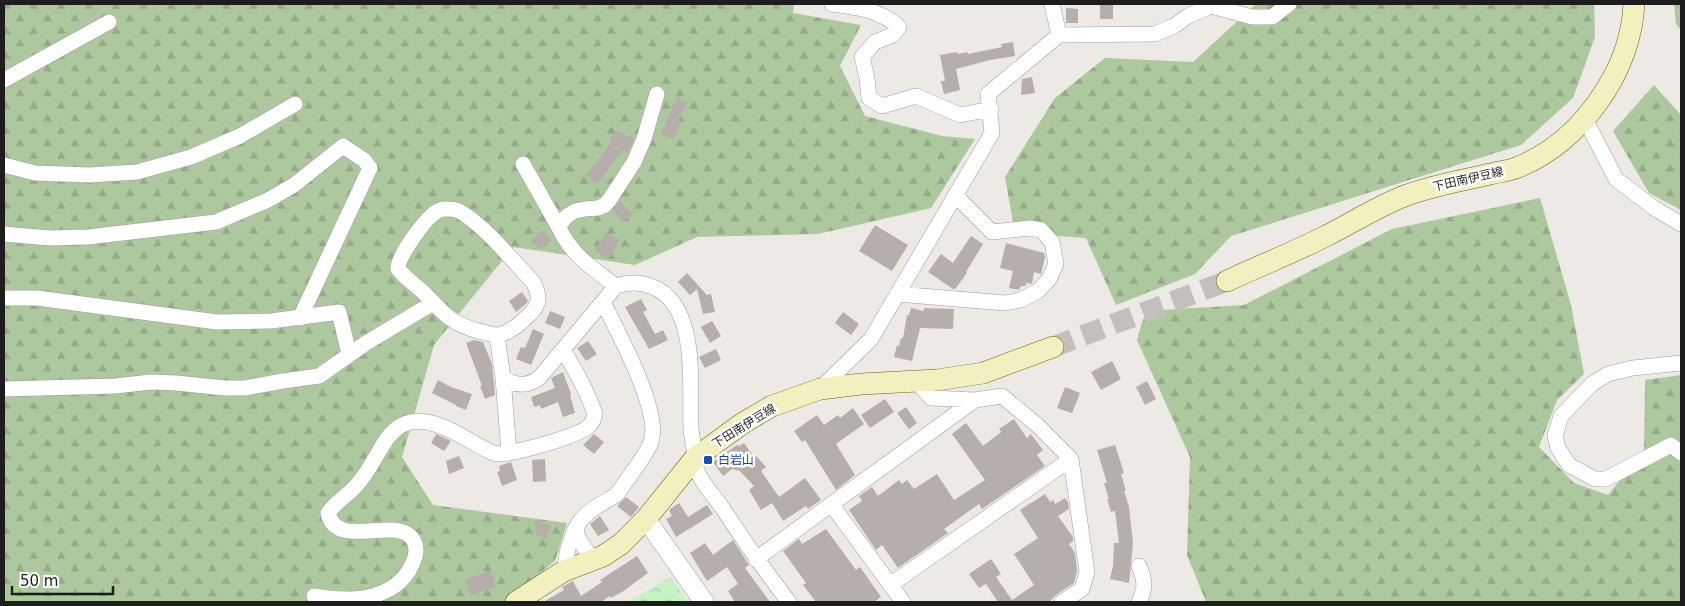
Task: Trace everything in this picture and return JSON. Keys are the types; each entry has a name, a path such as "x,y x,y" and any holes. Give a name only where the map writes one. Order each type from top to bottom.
{"main road":[{"name":"下田南伊豆線","path":"1227,281 1324,237 1383,205 1416,192 1516,168 1550,150 1585,119 1612,82 1626,49 1634,17 1634,4"},
{"name":"下田南伊豆線","path":"516,602 564,571 603,556 620,544 646,519 695,458 772,406 820,389 861,384 937,380 983,373 1053,347"}],"street":[{"path":"832,4 864,8 890,19 899,27 893,35 875,42 862,57 869,98 882,106 916,96 960,115 991,109"},
{"path":"1052,4 1059,35"},
{"path":"820,389 871,339 992,133 988,94 1059,35 1155,34 1211,6 1252,17 1272,17 1288,4"},
{"path":"4,80 109,22"},
{"path":"558,226 567,216 575,211 585,208 598,208 605,205 610,199 634,162 644,139 657,94"},
{"path":"4,166 35,173 89,176 137,172 191,156 240,136 295,104"},
{"path":"1585,119 1616,179 1654,208 1681,224"},
{"path":"4,234 49,238 88,237 216,222 268,200 294,185 343,146 364,160 370,168 300,318"},
{"path":"523,164 565,241 575,253 616,286"},
{"path":"897,294 1005,303 1021,300 1038,291 1049,279 1056,264 1052,242 1041,230 1030,228 992,232 956,195"},
{"path":"452,208 464,214 533,282 538,291 540,300 530,315 507,332 497,335 459,325 450,319 398,269 402,254 429,218 436,212 452,208"},
{"path":"503,378 520,385 526,385 540,377 616,286 625,283 650,285 662,291 680,311 686,327 691,428 697,470 756,559 788,602"},
{"path":"4,298 37,298 217,322 272,321 339,312 349,354"},
{"path":"564,571 568,548 577,524 586,514 616,495 647,450 652,441 654,428 645,396 603,302"},
{"path":"4,389 115,386 151,382 245,388 320,376 349,354 433,303"},
{"path":"497,335 503,378 509,452"},
{"path":"314,596 328,599 346,599 376,595 398,584 413,564 416,552 415,544 410,536 392,530 366,532 335,527 330,521 328,513 360,481 390,434 401,424 419,420 430,422 497,454 558,440 590,426 595,414 591,402 563,350"},
{"path":"1681,362 1633,368 1608,374 1592,384 1561,416 1555,436 1558,448 1569,464 1595,479 1606,479 1671,445 1681,453"},
{"path":"916,381 931,398 975,400 1002,396 1037,426 1070,459 1087,572 1082,589 1062,602"},
{"path":"756,559 975,400"},
{"path":"890,585 1070,459"},
{"path":"831,504 903,602"},
{"path":"646,519 704,602"},
{"path":"575,529 593,560"},
{"path":"1138,566 1145,579 1142,597 1139,602"}],"green space":[{"path":"4,4 794,4 793,13 861,25 840,66 865,116 942,136 975,139 931,208 818,234 697,237 635,265 513,247 434,345 402,457 433,505 567,523 555,561 504,602 4,602"},
{"path":"1256,4 1594,4 1595,37 1573,98 1521,145 1231,236 1195,274 1116,305 1086,238 1015,233 1005,177 1055,98 1105,58 1193,62"},
{"path":"1674,4 1681,4 1681,30 1676,24"},
{"path":"1654,85 1681,115 1681,210 1649,193 1613,131"},
{"path":"1540,198 1571,305 1584,374 1557,400 1539,447 1574,483 1608,495 1644,450 1645,380 1681,375 1681,602 1206,602 1187,555 1190,457 1137,340 1143,319 1163,310 1244,305 1392,229"},
{"path":"670,577 688,602 628,602"}],"building":[{"path":"1100,4 1113,4 1113,19 1100,19"},
{"path":"1066,8 1078,9 1078,23 1066,23"},
{"path":"1013,42 1015,56 956,69 960,90 944,94 941,81 945,81 940,55 957,52 958,54 967,52 968,54 1002,47 1001,44"},
{"path":"1032,77 1035,93 1021,95 1022,79"},
{"path":"677,98 687,103 678,122 680,123 674,139 662,135"},
{"path":"616,130 634,139 628,152 623,150 597,184 586,175 611,143 609,142"},
{"path":"620,201 632,214 623,222 613,210"},
{"path":"875,225 908,245 892,271 859,251"},
{"path":"542,230 551,240 540,249 531,240"},
{"path":"606,232 620,240 609,259 595,251"},
{"path":"971,236 983,244 967,273 955,289 928,272 941,254 953,263"},
{"path":"1006,243 1044,253 1045,257 1041,274 1034,272 1032,284 1026,283 1026,286 1021,286 1019,290 1009,288 1013,271 1000,268"},
{"path":"687,273 707,295 711,294 715,312 703,314 697,289 690,295 678,282"},
{"path":"522,292 528,301 516,312 509,301"},
{"path":"641,299 647,310 643,312 655,334 663,330 668,340 649,349 625,307"},
{"path":"911,308 924,311 924,308 954,309 953,329 920,328 912,361 894,357 897,345 899,346 901,338 903,338 907,315 909,315"},
{"path":"550,311 565,317 560,329 545,323"},
{"path":"843,312 859,324 851,335 835,323"},
{"path":"712,321 721,336 710,343 701,327"},
{"path":"533,329 544,334 531,365 516,359 521,347 525,348"},
{"path":"474,340 483,342 492,364 495,395 485,399 466,343"},
{"path":"588,341 597,354 586,361 577,348"},
{"path":"716,349 721,360 705,368 699,357"},
{"path":"1112,361 1121,379 1101,390 1091,372"},
{"path":"563,372 575,413 563,417 558,402 541,409 540,405 534,407 531,397 555,388 551,378"},
{"path":"438,380 451,387 472,394 466,410 432,393"},
{"path":"1147,381 1156,399 1145,405 1136,387"},
{"path":"1065,387 1080,393 1072,413 1057,408"},
{"path":"885,399 894,412 870,428 861,415"},
{"path":"906,407 917,423 909,429 897,413"},
{"path":"853,408 864,424 836,444 855,475 836,490 805,440 802,442 794,431 817,415 824,425 838,415 840,418"},
{"path":"1014,419 1027,438 1031,434 1043,450 1037,455 1045,466 982,509 979,504 944,529 948,533 898,568 882,545 876,550 849,510 862,501 859,496 872,487 878,496 899,480 902,484 907,480 914,489 937,474 954,500 985,480 952,434 966,423 983,446 1001,432 999,429"},
{"path":"436,434 451,441 444,451 431,443"},
{"path":"594,434 604,442 594,454 583,445"},
{"path":"744,443 755,458 756,456 766,467 761,471 779,497 805,478 821,500 808,509 806,506 783,521 772,503 761,510 749,490 754,486 740,471 732,469 723,476 713,462 737,445 739,446"},
{"path":"1115,445 1124,473 1121,474 1129,507 1133,543 1129,583 1110,579 1113,566 1114,543 1119,543 1115,511 1111,512 1107,499 1109,499 1104,483 1107,483 1097,450"},
{"path":"459,456 464,468 449,474 446,461"},
{"path":"545,459 546,481 533,482 532,460"},
{"path":"511,462 517,480 502,486 497,472 500,471 499,466"},
{"path":"1045,494 1050,502 1053,500 1055,504 1065,498 1068,502 1069,509 1058,516 1073,537 1073,541 1069,544 1075,553 1077,571 1074,583 1057,594 1049,602 998,602 986,584 979,588 969,574 991,559 1001,574 996,577 1012,600 1034,585 1014,554 1038,538 1020,510"},
{"path":"626,497 639,507 631,517 617,506"},
{"path":"679,503 688,517 707,505 713,514 676,537 666,519 672,516 669,510"},
{"path":"600,516 609,530 598,536 590,524"},
{"path":"535,520 551,526 546,538 536,534"},
{"path":"826,529 856,570 860,567 881,597 874,602 816,602 803,585 806,583 783,551 799,539 802,544"},
{"path":"733,540 749,565 745,568 770,602 735,602 728,591 738,584 727,567 707,581 690,553 705,543 713,555"},
{"path":"637,556 648,573 611,598 610,596 601,602 543,602 564,590 562,587 573,581 581,596 602,582 600,580"},
{"path":"491,571 496,587 470,595 465,579"}],"tunnel":[{"path":"1053,347 1227,281"}],"place":[{"name":"白岩山","path":"708,460"}]}
